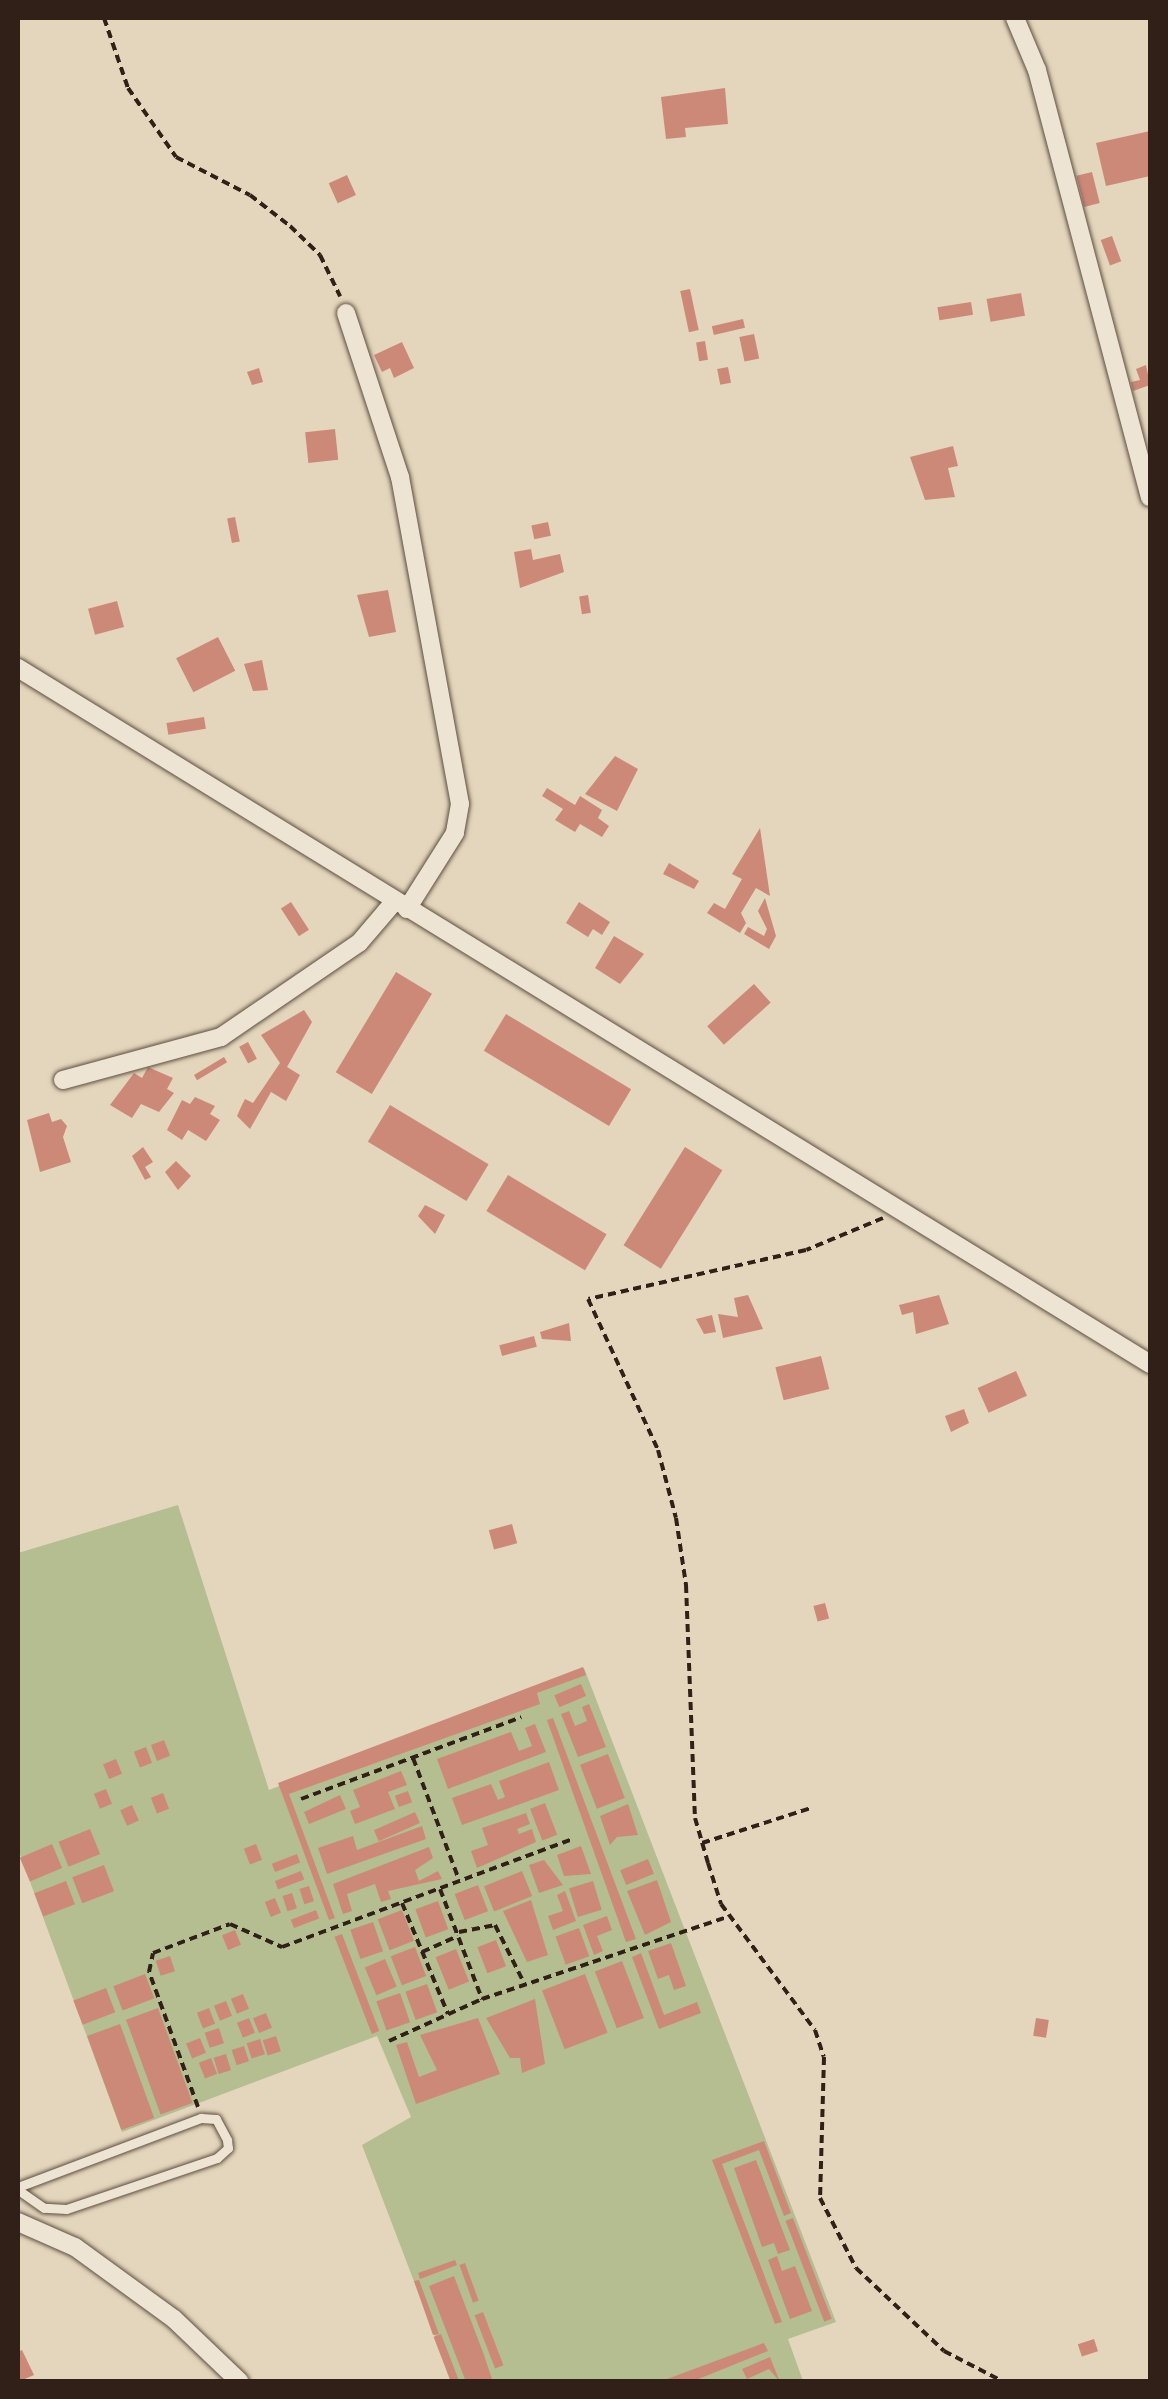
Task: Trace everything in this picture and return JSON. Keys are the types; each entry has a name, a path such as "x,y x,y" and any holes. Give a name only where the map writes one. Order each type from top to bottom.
{"street":[{"path":"1015,18 1042,86 1150,497"},
{"path":"62,1080 221,1038 359,943 401,905 455,833 460,804 400,478 346,313"},
{"path":"18,668 1150,1364"},
{"path":"18,2222 75,2247 174,2319 240,2382"}],"lane":[{"path":"202,2118 216,2119 227,2140 228,2148 216,2158 66,2209 44,2208 18,2189 202,2118"}],"path":[{"path":"104,18 128,88 176,158 250,195 290,226 332,273 346,313"},
{"path":"896,1210 806,1250 588,1299 658,1450 676,1518 686,1585 689,1752 702,1844 730,1916 815,2030 824,2084 816,2171 838,2242 856,2268 944,2351 1004,2382"},
{"path":"301,1800 522,1717"},
{"path":"414,1758 460,1881"},
{"path":"702,1844 812,1808"},
{"path":"202,2118 147,1958 230,1924 282,1947 572,1840"},
{"path":"440,1889 482,1999"},
{"path":"402,1902 448,2014"},
{"path":"389,2040 482,1999 730,1916"},
{"path":"422,1952 457,1934 496,1926 525,1985"}],"green space":[{"path":"178,1505 269,1790 584,1668 836,2322 788,2339 803,2381 452,2381 362,2145 411,2117 377,2036 122,2132 18,1849 18,1553"}],"building":[{"path":"725,88 728,124 685,128 686,137 666,139 661,97"},
{"path":"1150,131 1150,176 1106,186 1096,143"},
{"path":"1092,172 1100,203 1084,207 1076,176"},
{"path":"347,175 356,195 338,203 329,183"},
{"path":"1112,236 1121,261 1110,265 1101,240"},
{"path":"690,289 699,330 689,332 680,291"},
{"path":"1021,293 1025,316 991,322 987,299"},
{"path":"971,302 973,315 939,320 937,307"},
{"path":"743,319 745,328 714,335 712,326"},
{"path":"754,334 759,358 745,362 739,337"},
{"path":"705,341 708,360 699,361 696,342"},
{"path":"402,342 414,368 394,378 390,368 382,372 374,355"},
{"path":"1146,365 1150,385 1133,391 1131,382 1140,380 1136,369"},
{"path":"728,367 731,383 720,385 717,369"},
{"path":"259,368 263,382 252,385 247,372"},
{"path":"335,429 338,460 308,463 305,432"},
{"path":"953,446 958,466 948,468 955,497 925,500 910,457"},
{"path":"235,517 240,542 232,543 227,519"},
{"path":"548,522 551,536 534,539 531,526"},
{"path":"531,549 533,560 560,554 564,572 520,588 514,552"},
{"path":"388,590 396,632 369,637 357,595"},
{"path":"588,595 591,613 582,614 579,596"},
{"path":"117,601 124,627 95,635 88,609"},
{"path":"218,637 235,671 193,692 176,658"},
{"path":"262,660 268,690 253,691 244,664"},
{"path":"204,717 206,729 168,735 166,723"},
{"path":"615,756 638,769 617,811 585,794"},
{"path":"547,788 575,805 580,796 602,810 598,818 609,826 602,837 580,824 575,832 555,820 563,809 542,796"},
{"path":"760,828 770,896 756,888 741,913 746,923 740,933 707,913 714,903 725,909 742,879 732,874"},
{"path":"669,863 699,881 694,889 663,874"},
{"path":"765,898 776,936 769,949 744,934 748,927 764,936 767,929 758,911"},
{"path":"291,902 309,930 299,936 281,909"},
{"path":"579,902 610,922 602,935 593,929 588,937 566,923"},
{"path":"614,936 644,954 620,984 595,968"},
{"path":"396,972 432,994 372,1094 336,1072"},
{"path":"754,984 771,1003 724,1045 707,1026"},
{"path":"304,1010 312,1022 287,1067 300,1075 286,1101 271,1092 250,1129 237,1116 241,1107 245,1099 253,1103 280,1063 261,1035"},
{"path":"506,1014 631,1089 609,1126 484,1051"},
{"path":"248,1042 257,1059 248,1063 239,1047"},
{"path":"224,1057 227,1062 197,1080 194,1075"},
{"path":"148,1067 173,1078 167,1089 174,1093 159,1112 141,1104 132,1118 110,1105 134,1073 142,1078"},
{"path":"195,1097 215,1106 210,1114 220,1120 206,1141 188,1130 182,1140 167,1130 182,1100 190,1104"},
{"path":"390,1105 489,1164 466,1201 368,1142"},
{"path":"49,1113 52,1122 61,1119 67,1126 63,1137 71,1162 40,1172 27,1120"},
{"path":"143,1147 153,1162 145,1167 151,1177 145,1180 132,1156"},
{"path":"685,1147 722,1170 661,1269 624,1245"},
{"path":"176,1161 191,1176 178,1190 165,1172"},
{"path":"508,1175 607,1234 585,1270 486,1211"},
{"path":"425,1205 445,1215 435,1234 418,1216"},
{"path":"748,1295 763,1329 723,1338 718,1314 738,1317 734,1298"},
{"path":"939,1295 949,1324 916,1334 913,1312 902,1315 899,1305"},
{"path":"712,1315 716,1332 704,1334 696,1319"},
{"path":"569,1323 571,1341 542,1339 540,1332"},
{"path":"534,1336 537,1347 502,1356 499,1345"},
{"path":"821,1356 829,1389 784,1400 775,1367"},
{"path":"1016,1371 1027,1396 989,1413 978,1388"},
{"path":"964,1409 969,1423 951,1432 945,1416"},
{"path":"512,1524 517,1543 494,1550 489,1530"},
{"path":"825,1603 829,1618 818,1622 813,1606"},
{"path":"583,1667 586,1675 537,1693 540,1704 289,1794 335,1918 329,1920 278,1783"},
{"path":"581,1684 586,1696 559,1707 554,1695"},
{"path":"589,1704 606,1747 578,1757 561,1714 569,1711 575,1726 587,1721 582,1707"},
{"path":"543,1709 547,1720 553,1718 636,1939 626,1942"},
{"path":"535,1724 546,1752 448,1789 437,1759 511,1732 519,1751 532,1746 525,1728"},
{"path":"164,1740 170,1756 157,1761 151,1745"},
{"path":"146,1747 152,1763 140,1768 134,1752"},
{"path":"608,1754 625,1798 597,1809 580,1765"},
{"path":"116,1759 122,1774 109,1779 103,1764"},
{"path":"549,1762 559,1790 462,1825 452,1798 491,1784 498,1800 505,1797 499,1781"},
{"path":"401,1771 407,1785 388,1792 395,1809 355,1824 350,1811 360,1807 353,1790"},
{"path":"106,1789 112,1804 100,1809 94,1794"},
{"path":"408,1791 412,1802 399,1807 395,1796"},
{"path":"163,1793 169,1809 157,1814 151,1798"},
{"path":"340,1795 346,1809 309,1824 304,1812"},
{"path":"545,1803 557,1835 542,1840 530,1809"},
{"path":"628,1804 638,1835 617,1837 610,1845 600,1816"},
{"path":"132,1805 139,1821 127,1826 120,1810"},
{"path":"415,1812 420,1823 379,1841 374,1830"},
{"path":"526,1813 530,1824 517,1829 519,1834 532,1829 536,1842 477,1868 471,1851 488,1845 482,1828"},
{"path":"422,1826 426,1839 327,1874 318,1848 353,1836 357,1850"},
{"path":"90,1829 100,1854 69,1867 58,1842"},
{"path":"52,1844 62,1868 30,1882 20,1858"},
{"path":"256,1844 262,1860 250,1865 244,1849"},
{"path":"581,1846 591,1874 564,1876 557,1855"},
{"path":"429,1847 433,1858 415,1870 419,1881 438,1871 442,1879 388,1891 391,1899 381,1902 375,1884 347,1894 352,1911 343,1914 333,1884"},
{"path":"297,1854 300,1862 275,1872 272,1864"},
{"path":"648,1859 654,1874 626,1885 620,1870"},
{"path":"544,1860 563,1885 539,1893 529,1865"},
{"path":"104,1865 114,1891 82,1903 72,1877"},
{"path":"301,1871 304,1879 278,1889 275,1881"},
{"path":"522,1871 532,1896 494,1911 484,1886"},
{"path":"657,1880 671,1922 645,1935 627,1891"},
{"path":"66,1881 75,1904 43,1917 34,1893"},
{"path":"593,1881 602,1910 578,1917 569,1888"},
{"path":"478,1885 488,1911 465,1920 455,1894"},
{"path":"309,1886 314,1901 304,1904 299,1889"},
{"path":"565,1891 576,1921 553,1930 548,1916 563,1911 557,1895"},
{"path":"292,1893 297,1908 287,1911 282,1896"},
{"path":"275,1898 281,1913 271,1917 265,1902"},
{"path":"531,1900 548,1955 527,1962 503,1911"},
{"path":"438,1901 448,1929 426,1937 415,1909"},
{"path":"316,1910 319,1918 294,1928 291,1920"},
{"path":"402,1910 414,1941 390,1950 378,1919"},
{"path":"607,1916 612,1930 597,1936 603,1951 594,1955 583,1925"},
{"path":"373,1922 383,1951 360,1959 350,1930"},
{"path":"579,1928 589,1956 566,1965 556,1937"},
{"path":"235,1930 241,1945 228,1950 222,1935"},
{"path":"342,1934 379,2031 372,2034 335,1937"},
{"path":"496,1940 506,1966 487,1973 477,1947"},
{"path":"671,1943 686,1986 674,1990 669,1975 658,1979 648,1951"},
{"path":"415,1947 426,1976 402,1985 391,1956"},
{"path":"456,1949 469,1981 449,1990 436,1957"},
{"path":"641,1953 664,2015 697,2002 701,2013 659,2029 632,1957"},
{"path":"170,1956 175,1971 161,1976 156,1961"},
{"path":"385,1959 397,1987 376,1995 365,1968"},
{"path":"622,1961 644,2018 617,2028 595,1971"},
{"path":"145,1974 154,1998 123,2010 113,1986"},
{"path":"585,1974 608,2033 565,2049 542,1990"},
{"path":"427,1984 437,2012 416,2020 405,1992"},
{"path":"106,1988 115,2012 83,2025 73,2001"},
{"path":"400,1993 410,2022 386,2030 376,2001"},
{"path":"243,1994 249,2009 237,2014 231,1999"},
{"path":"535,1999 545,2064 522,2073 520,2058 510,2058 486,2018"},
{"path":"226,2001 232,2016 220,2021 214,2006"},
{"path":"158,2008 193,2103 161,2115 126,2020"},
{"path":"209,2008 215,2024 203,2029 197,2013"},
{"path":"266,2013 272,2028 259,2033 253,2018"},
{"path":"249,2018 255,2033 243,2038 237,2023"},
{"path":"478,2018 500,2074 416,2104 396,2045 407,2042 419,2077 437,2070 420,2035"},
{"path":"1036,2018 1049,2020 1046,2038 1033,2036"},
{"path":"120,2024 154,2118 121,2130 87,2036"},
{"path":"219,2028 224,2043 210,2048 205,2033"},
{"path":"276,2036 281,2051 268,2056 263,2040"},
{"path":"200,2038 206,2053 192,2058 186,2044"},
{"path":"260,2039 265,2054 252,2059 247,2043"},
{"path":"244,2046 249,2061 237,2065 232,2050"},
{"path":"226,2054 231,2070 219,2074 214,2058"},
{"path":"211,2058 217,2074 205,2079 199,2063"},
{"path":"764,2141 791,2213 784,2216 759,2150 722,2164 782,2322 775,2324 712,2160"},
{"path":"756,2160 790,2250 778,2254 774,2243 762,2247 734,2168"},
{"path":"793,2218 832,2319 824,2322 786,2221"},
{"path":"777,2256 782,2271 795,2266 812,2311 790,2319 768,2260"},
{"path":"455,2260 457,2265 420,2279 418,2273"},
{"path":"465,2263 479,2301 473,2303 459,2265"},
{"path":"454,2276 493,2382 466,2382 429,2286"},
{"path":"419,2280 439,2334 433,2335 414,2281"},
{"path":"483,2312 503,2365 495,2368 475,2315"},
{"path":"441,2334 459,2382 451,2382 434,2337"},
{"path":"1094,2339 1098,2351 1082,2357 1078,2344"},
{"path":"764,2343 768,2351 691,2382 659,2382"},
{"path":"22,2350 34,2375 18,2382 18,2352"},
{"path":"770,2357 780,2382 769,2369 747,2379 742,2369"}]}
